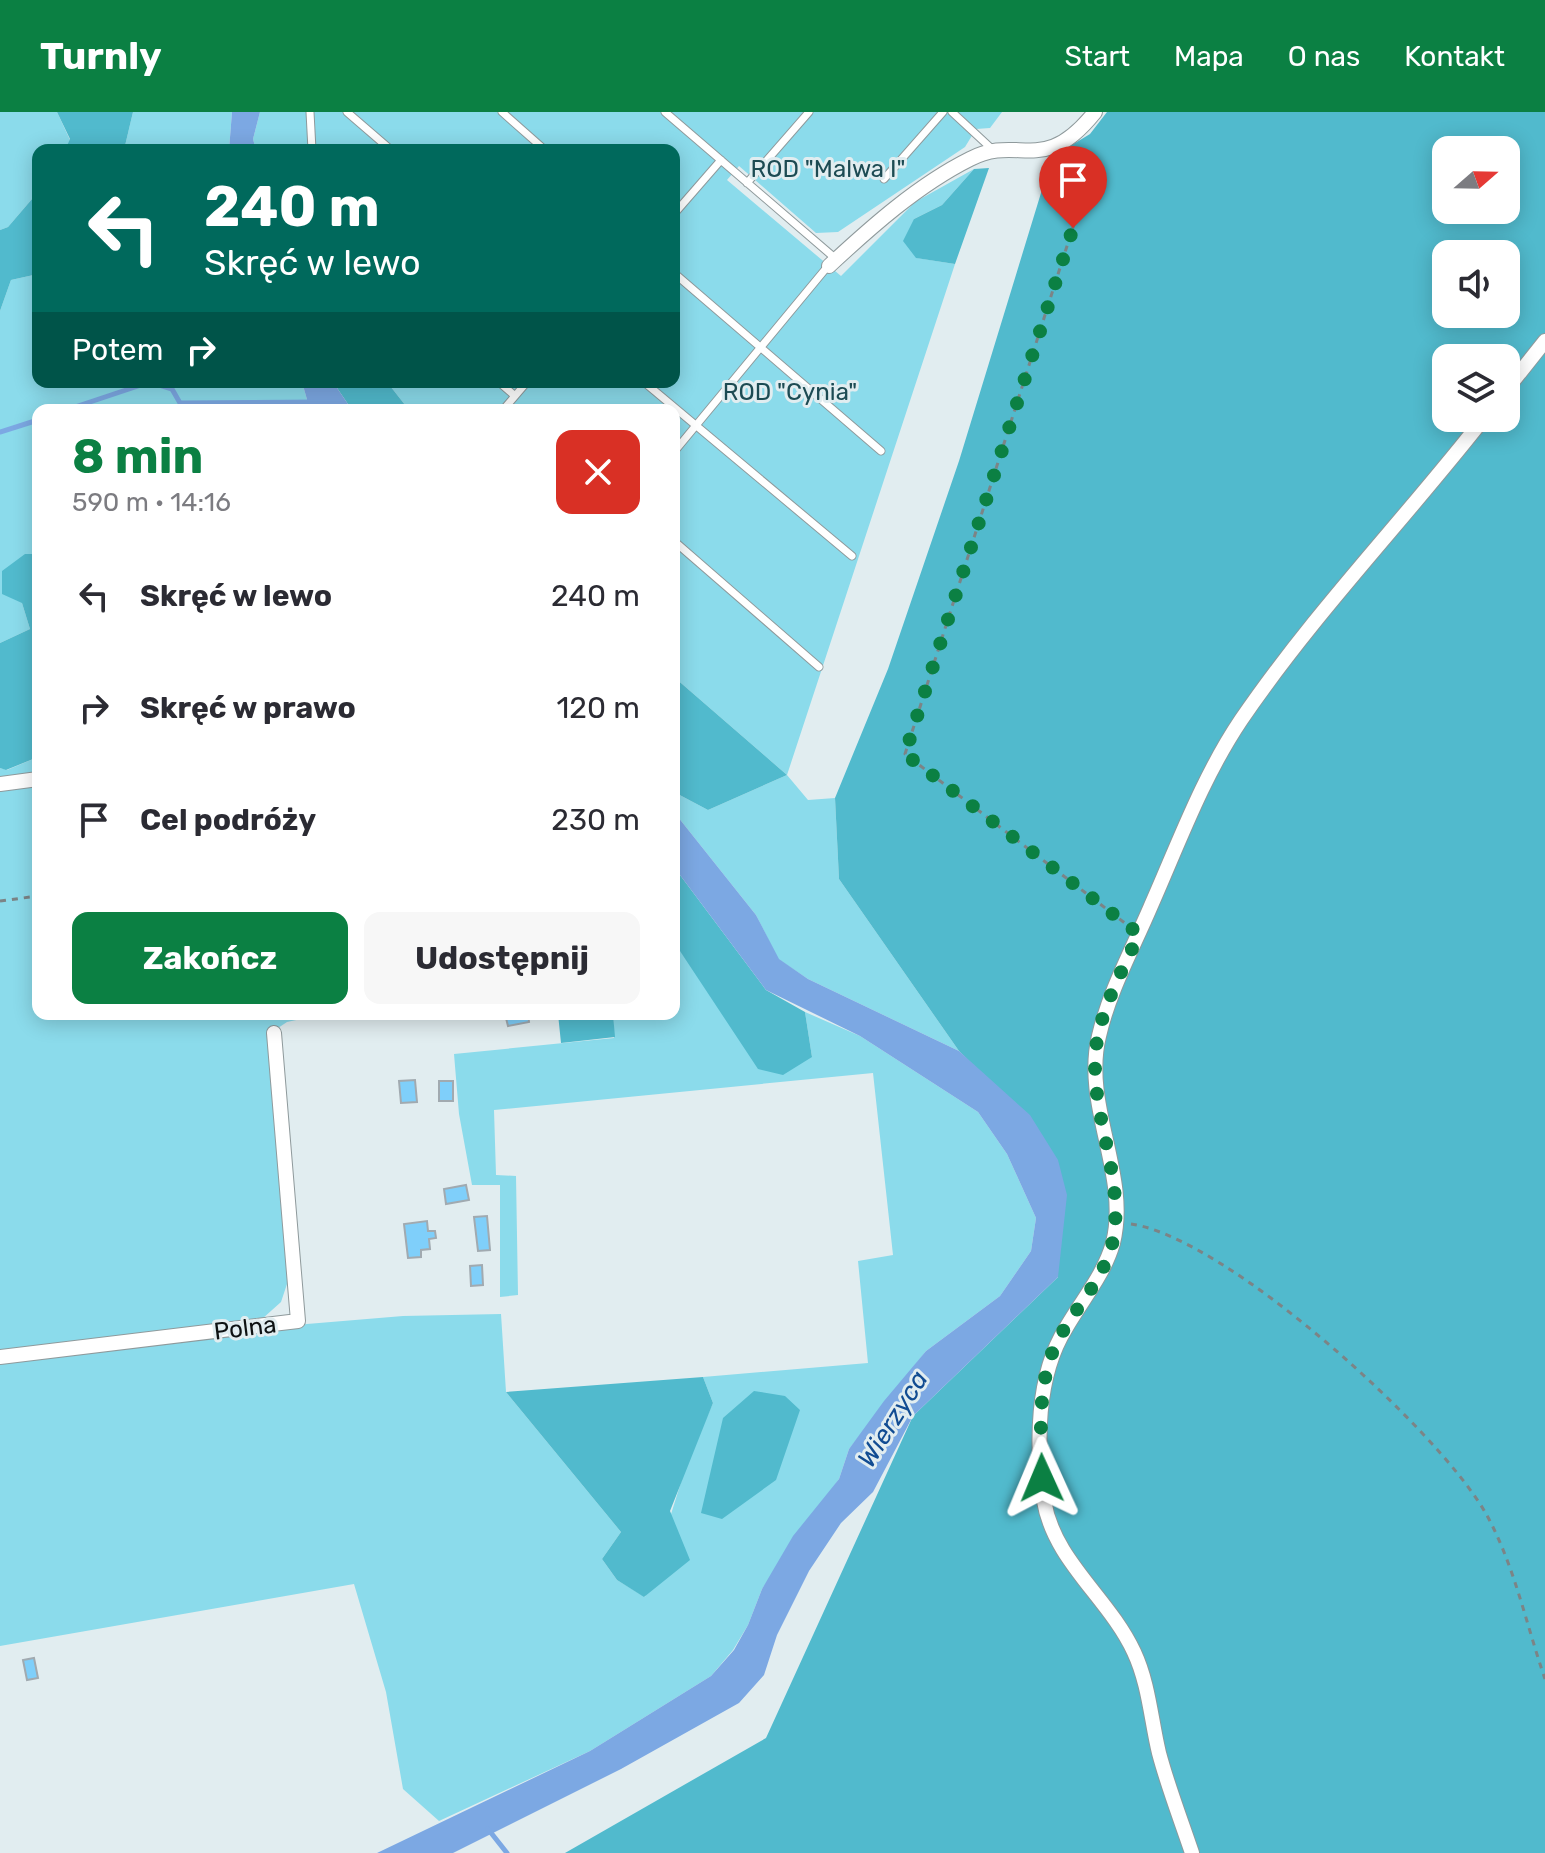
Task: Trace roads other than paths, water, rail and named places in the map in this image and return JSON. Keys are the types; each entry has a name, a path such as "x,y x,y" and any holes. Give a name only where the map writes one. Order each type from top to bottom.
{"street":[{"path":"832,262 882,219 972,157 995,151 1031,153 1058,145 1095,112"},
{"path":"1520,372 1545,341"},
{"path":"1192,1853 1167,1780 1137,1657 1115,1620 1057,1540 1044,1501 1042,1414 1048,1366 1060,1337 1105,1264 1115,1222 1094,1063 1105,1016 1139,934 1205,781 1241,720 1335,598 1472,432"},
{"path":"0,784 32,780"},
{"name":"Polna","path":"0,1357 298,1321 274,1033"}],"lane":[{"path":"310,112 312,144"},
{"path":"347,112 384,144"},
{"path":"502,112 538,144"},
{"path":"665,112 832,262 763,349 680,445"},
{"path":"747,183 809,112"},
{"path":"884,179 943,112"},
{"path":"952,112 995,151"},
{"path":"680,207 721,160"},
{"path":"680,278 881,451"},
{"path":"506,388 515,396"},
{"path":"508,404 522,388"},
{"path":"651,388 669,404"},
{"path":"680,413 852,556"},
{"path":"680,546 819,667"}],"water":[{"path":"232,112 260,112 254,144 229,144"},
{"path":"304,388 337,388 348,404 308,404"},
{"name":"Wierzyca","path":"680,820 756,915 779,959 808,979 959,1051 1030,1115 1058,1160 1067,1195 1058,1277 913,1416 873,1492 841,1523 809,1571 777,1635 764,1675 739,1703 621,1769 453,1853 377,1853 590,1751 711,1676 734,1650 762,1589 793,1536 839,1479 849,1449 884,1401 926,1351 1000,1296 1031,1251 1036,1218 1007,1154 978,1112 860,1036 766,990 680,875"}],"waterway":[{"path":"84,404 132,388"},
{"path":"169,388 180,403 315,402"},
{"path":"0,432 32,422"},
{"path":"488,1829 507,1853"}],"park label":[{"name":"ROD \"Malwa I\"","path":"828,169"},
{"name":"ROD \"Cynia\"","path":"790,392"}]}
